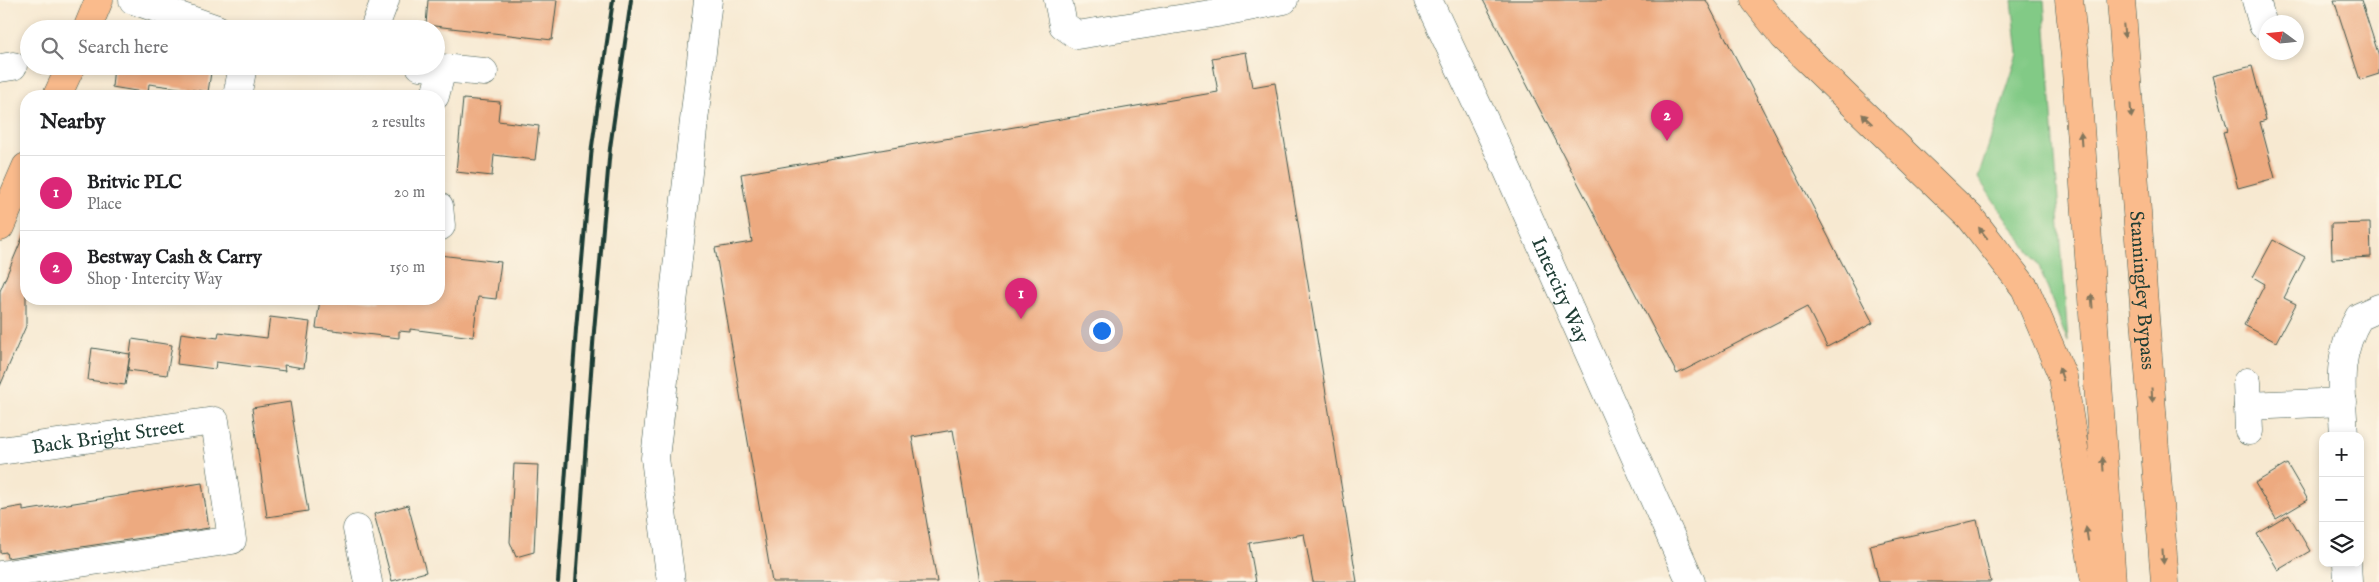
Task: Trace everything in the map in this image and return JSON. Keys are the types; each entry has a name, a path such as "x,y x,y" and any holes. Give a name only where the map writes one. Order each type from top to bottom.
{"main road":[{"path":"91,20 99,0"},
{"path":"1755,0 1784,37 1970,217 2025,288 2063,377 2095,582"},
{"path":"2069,0 2075,57 2112,582"},
{"name":"Stanningley Bypass","path":"2121,0 2165,582"},
{"path":"61,90 67,75"},
{"path":"0,227 20,181"}],"street":[{"path":"133,0 191,20"},
{"path":"377,20 385,0"},
{"path":"670,582 655,458 708,0"},
{"path":"1058,0 1062,25 1077,35 1217,13 1284,0"},
{"name":"Intercity Way","path":"1428,0 1504,162 1691,582"},
{"path":"445,69 484,72"},
{"path":"238,90 241,75"},
{"path":"432,75 434,90"},
{"path":"2344,432 2343,358 2351,331 2359,317 2379,308"},
{"path":"2248,406 2343,402"},
{"name":"Back Bright Street","path":"0,451 215,421 232,540 0,574"},
{"path":"357,529 368,582"},
{"path":"2347,567 2348,582"}],"green space":[{"path":"2012,0 2044,0 2068,342 2039,266 1978,178 2018,54"}],"building":[{"path":"428,0 557,0 552,40 445,27 445,20 426,20"},
{"path":"1483,0 1706,0 1873,323 1827,347 1807,307 1677,374"},
{"path":"2334,0 2361,0 2379,56 2379,74 2360,80"},
{"path":"1246,52 1252,87 1275,83 1357,582 1313,582 1304,534 1249,543 1256,582 979,582 953,430 912,437 937,582 772,582 715,248 752,242 741,174 1218,92 1212,58"},
{"path":"2252,66 2266,120 2260,122 2275,178 2238,188 2223,132 2228,131 2213,76"},
{"path":"113,75 211,75 208,90 193,90 149,84 148,90 130,90 112,87"},
{"path":"463,99 500,102 498,121 539,126 535,160 494,155 492,176 456,172"},
{"path":"2370,223 2371,257 2332,259 2331,224"},
{"path":"2273,240 2305,257 2284,298 2296,304 2276,342 2244,325 2265,284 2253,277"},
{"path":"20,243 20,305 26,305 26,326 0,386 0,291"},
{"path":"445,256 501,262 496,299 478,297 473,337 410,329 410,332 399,331 399,338 316,328 319,305 445,305"},
{"path":"270,317 310,322 304,368 284,365 285,371 216,362 215,369 177,364 181,333 218,338 219,332 267,338"},
{"path":"132,339 172,345 167,375 128,370"},
{"path":"92,348 130,354 125,385 88,380"},
{"path":"290,402 308,511 267,517 252,408"},
{"path":"514,464 538,465 534,552 516,557 510,542"},
{"path":"2287,464 2308,500 2276,519 2255,483"},
{"path":"202,483 209,528 7,558 6,552 0,553 0,510 23,506 23,511"},
{"path":"408,505 426,572 392,581 374,514"},
{"path":"2289,515 2310,551 2278,570 2257,534"},
{"path":"1977,520 1991,582 1879,582 1870,545"}],"railway":[{"path":"558,582 576,329 592,146 613,0"},
{"path":"576,582 594,331 610,148 631,0"}],"place":[{"name":"Bestway Cash & Carry","path":"1667,141"},
{"name":"Britvic PLC","path":"1021,319"}]}
